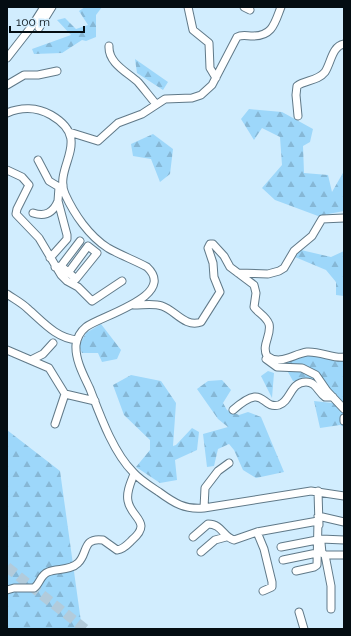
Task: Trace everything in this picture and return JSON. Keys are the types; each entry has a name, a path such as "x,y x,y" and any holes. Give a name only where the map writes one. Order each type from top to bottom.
{"street":[{"path":"7,58 32,26 44,7"},
{"path":"39,28 52,7"},
{"path":"188,7 193,30 209,43 210,68 216,78"},
{"path":"69,132 98,141 118,123 142,114 165,99 192,98 202,95 209,89 216,78 237,37 242,35 261,35 270,31 276,23 281,7"},
{"path":"298,116 296,95 297,86 321,76 335,49 344,44"},
{"path":"109,46 112,59 138,83 156,104"},
{"path":"7,85 24,75 38,75 57,70"},
{"path":"7,113 27,108 43,111 58,119 69,132 71,138 70,152 58,201 54,209 49,213 40,215 33,213"},
{"path":"38,160 48,180 61,186 72,207 95,238 115,252 147,267 152,273 153,281 150,289 144,297 134,305 90,325 82,331 77,340 76,351 78,360 95,401 119,453 134,474 181,506 188,508 204,508 318,491 344,496"},
{"path":"7,170 28,182 28,189 17,209 16,214 39,238 50,258 58,266 76,280 97,253 88,246 68,273"},
{"path":"50,258 66,239 67,235 58,201"},
{"path":"238,273 268,274 279,271 284,268 294,250 312,236 322,219 344,218"},
{"path":"58,266 80,241"},
{"path":"134,305 162,306 183,320 194,324 201,322 220,292 214,277 213,263 208,248 210,244 215,245 230,267 254,285 256,293 254,307 268,323 270,328 265,353 267,360 278,367 302,368 316,375 325,389 344,409"},
{"path":"58,266 67,281 78,287 92,301 122,281"},
{"path":"7,294 28,308 48,328 65,338 77,340"},
{"path":"31,360 43,354 53,343"},
{"path":"8,351 49,368 65,394 95,401"},
{"path":"265,353 270,358 276,360 305,352 318,352 344,357"},
{"path":"233,410 250,397 256,396 272,405 278,405 284,402 297,385 307,382 312,384 325,397 333,397"},
{"path":"55,424 65,394"},
{"path":"204,508 205,488 218,471 229,463"},
{"path":"7,590 21,587 34,588 47,572 74,567 82,558 86,545 92,541 103,540 117,550 124,548 137,536 141,528 141,522 129,506 127,496 134,474"},
{"path":"318,491 319,539 322,553 325,555 330,586 331,609"},
{"path":"193,537 208,524 218,526 226,537 234,540 257,532 318,519 344,522"},
{"path":"257,532 264,549 272,582 272,587 263,591"},
{"path":"202,552 215,540 226,537"},
{"path":"296,571 317,565 319,539"},
{"path":"280,547 319,539 344,540"},
{"path":"283,560 317,553"},
{"path":"325,555 344,555"},
{"path":"299,612 304,629"}],"green space":[{"path":"85,7 102,7 96,15 96,37 86,41 82,40 62,53 34,54 32,49 71,35 57,20 65,18 76,29 88,25 79,11"},
{"path":"135,59 168,82 163,90 137,73"},
{"path":"249,109 282,112 313,129 310,142 303,146 304,173 328,175 332,192 344,171 344,211 318,216 275,200 262,188 282,165 280,137 262,128 254,140 241,119"},
{"path":"153,134 173,149 170,174 160,182 151,159 133,156 131,144"},
{"path":"301,250 331,257 344,251 344,296 336,295 336,282 326,270 295,257"},
{"path":"101,324 121,350 117,359 102,362 98,353 82,353 79,346 86,333"},
{"path":"304,355 323,356 344,360 344,427 340,425 320,428 314,401 332,403 337,395 316,383 293,381 283,363"},
{"path":"268,371 274,373 272,398 261,376"},
{"path":"131,375 161,381 176,403 173,446 176,445 192,428 199,432 197,450 175,460 177,480 160,483 136,467 150,450 150,440 124,415 113,385"},
{"path":"222,380 231,390 223,403 227,410 239,415 248,412 261,417 284,472 256,478 243,470 234,450 229,444 218,449 214,466 207,467 203,434 228,427 218,419 197,389 208,381"},
{"path":"7,430 60,471 82,629 7,629"}],"tunnel":[{"path":"7,567 85,629"}]}
